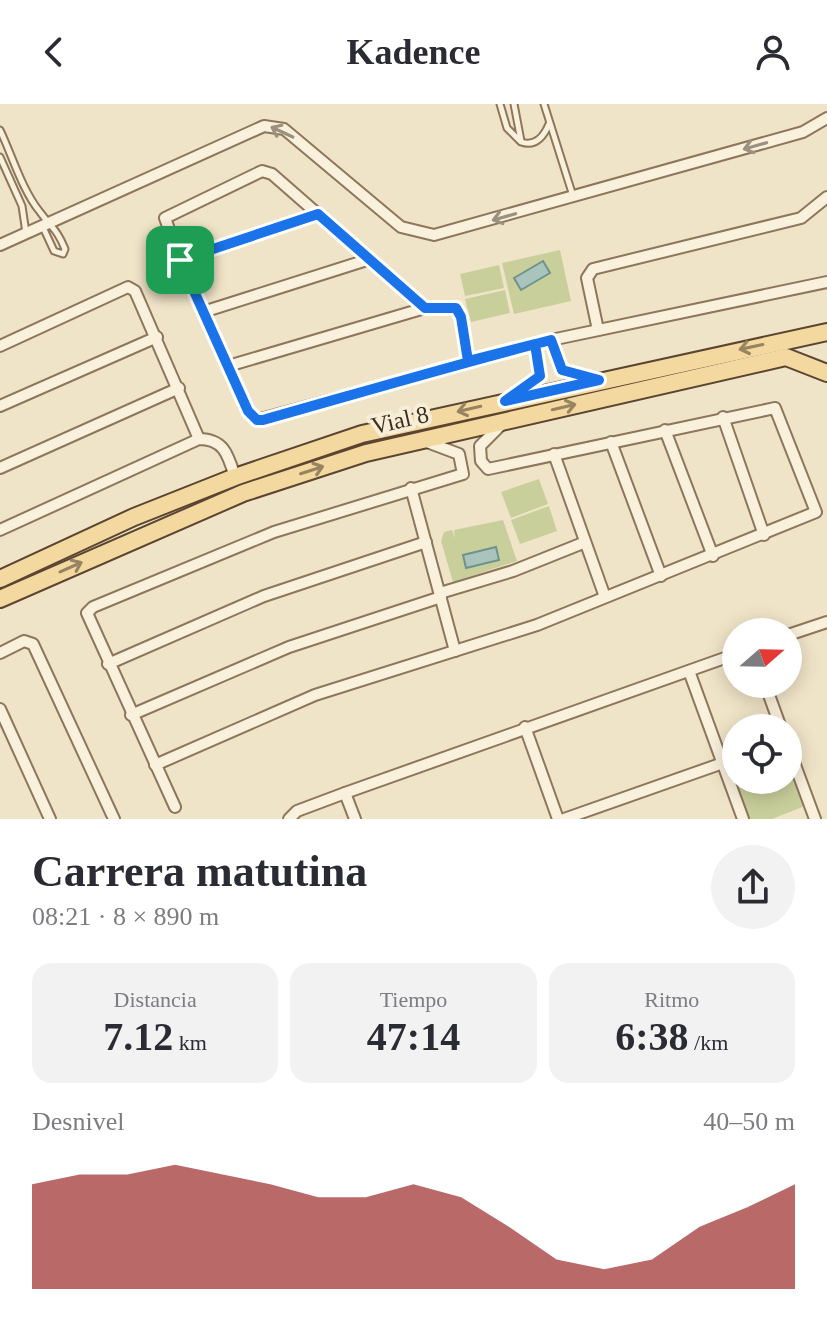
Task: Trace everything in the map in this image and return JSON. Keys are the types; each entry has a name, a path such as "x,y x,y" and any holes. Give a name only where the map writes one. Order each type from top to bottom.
{"main road":[{"name":"Vial 8","path":"0,579 134,517 235,477 362,434 827,332"},
{"name":"Vial 8","path":"0,599 243,493 366,453 786,357 827,373"}],"street":[{"path":"0,245 253,128 272,126 284,129 390,219 412,232 434,235 803,132 827,118"},
{"path":"425,308 272,174 262,171 168,214 166,226 180,260 248,411 257,420 551,340 827,282"},
{"path":"598,330 587,278 593,269 793,220 808,214 827,197"},
{"path":"180,260 318,214"},
{"path":"203,312 370,259"},
{"path":"0,346 128,287 135,291 157,337 199,439"},
{"path":"228,366 425,308 452,305 460,312 468,361"},
{"path":"0,406 157,337"},
{"path":"551,340 557,363 566,372 599,380"},
{"path":"505,401 536,379 541,368 535,344"},
{"path":"541,368 557,363"},
{"path":"0,468 179,388"},
{"path":"155,765 315,695 537,625 764,535 816,510 777,410 772,407 488,469 481,461 479,448 484,439 508,420"},
{"path":"723,417 764,535"},
{"path":"665,430 713,556"},
{"path":"0,530 199,439 221,444 235,477"},
{"path":"421,440 459,454 479,448"},
{"path":"611,442 661,576"},
{"path":"175,807 87,613 93,607 274,532 463,474 459,454"},
{"path":"554,454 583,543 605,597"},
{"path":"411,488 455,651"},
{"path":"108,664 264,596 426,542"},
{"path":"131,715 289,647 499,576 583,543"},
{"path":"802,630 827,622"},
{"path":"0,653 24,641 33,644 114,819"},
{"path":"289,819 297,811 345,793 722,659"},
{"path":"689,671 722,760"},
{"path":"0,709 50,819"},
{"path":"525,727 558,819"},
{"path":"564,819 722,763"},
{"path":"802,784 815,819"},
{"path":"345,793 355,819"},
{"path":"734,794 743,819"}],"lane":[{"path":"500,104 507,128 521,142 535,142 544,136 549,124"},
{"path":"514,104 521,142"},
{"path":"544,104 573,197"},
{"path":"0,130 38,211 47,223 65,249 63,254 54,251 47,223"},
{"path":"0,157 19,198 26,233"},
{"path":"19,198 30,194"}],"green space":[{"path":"560,250 571,301 514,314 502,263"},
{"path":"499,265 504,288 465,296 460,274"},
{"path":"505,290 510,313 471,322 465,299"},
{"path":"539,479 548,504 511,518 501,492"},
{"path":"549,506 557,531 520,544 511,520"},
{"path":"503,520 517,561 453,582 441,541 444,532 452,530 455,538 454,530"},
{"path":"741,794 801,794 805,806 772,819 750,819"}],"water":[{"path":"543,261 550,273 521,290 514,278"},
{"path":"496,547 499,560 466,568 463,555"}],"route":[{"path":"180,260 248,411 257,420 263,420 468,361 535,344 551,340 562,370 599,380 505,401 540,376 535,344 468,361 460,312 456,308 452,305 425,308 318,214 180,260"}]}
